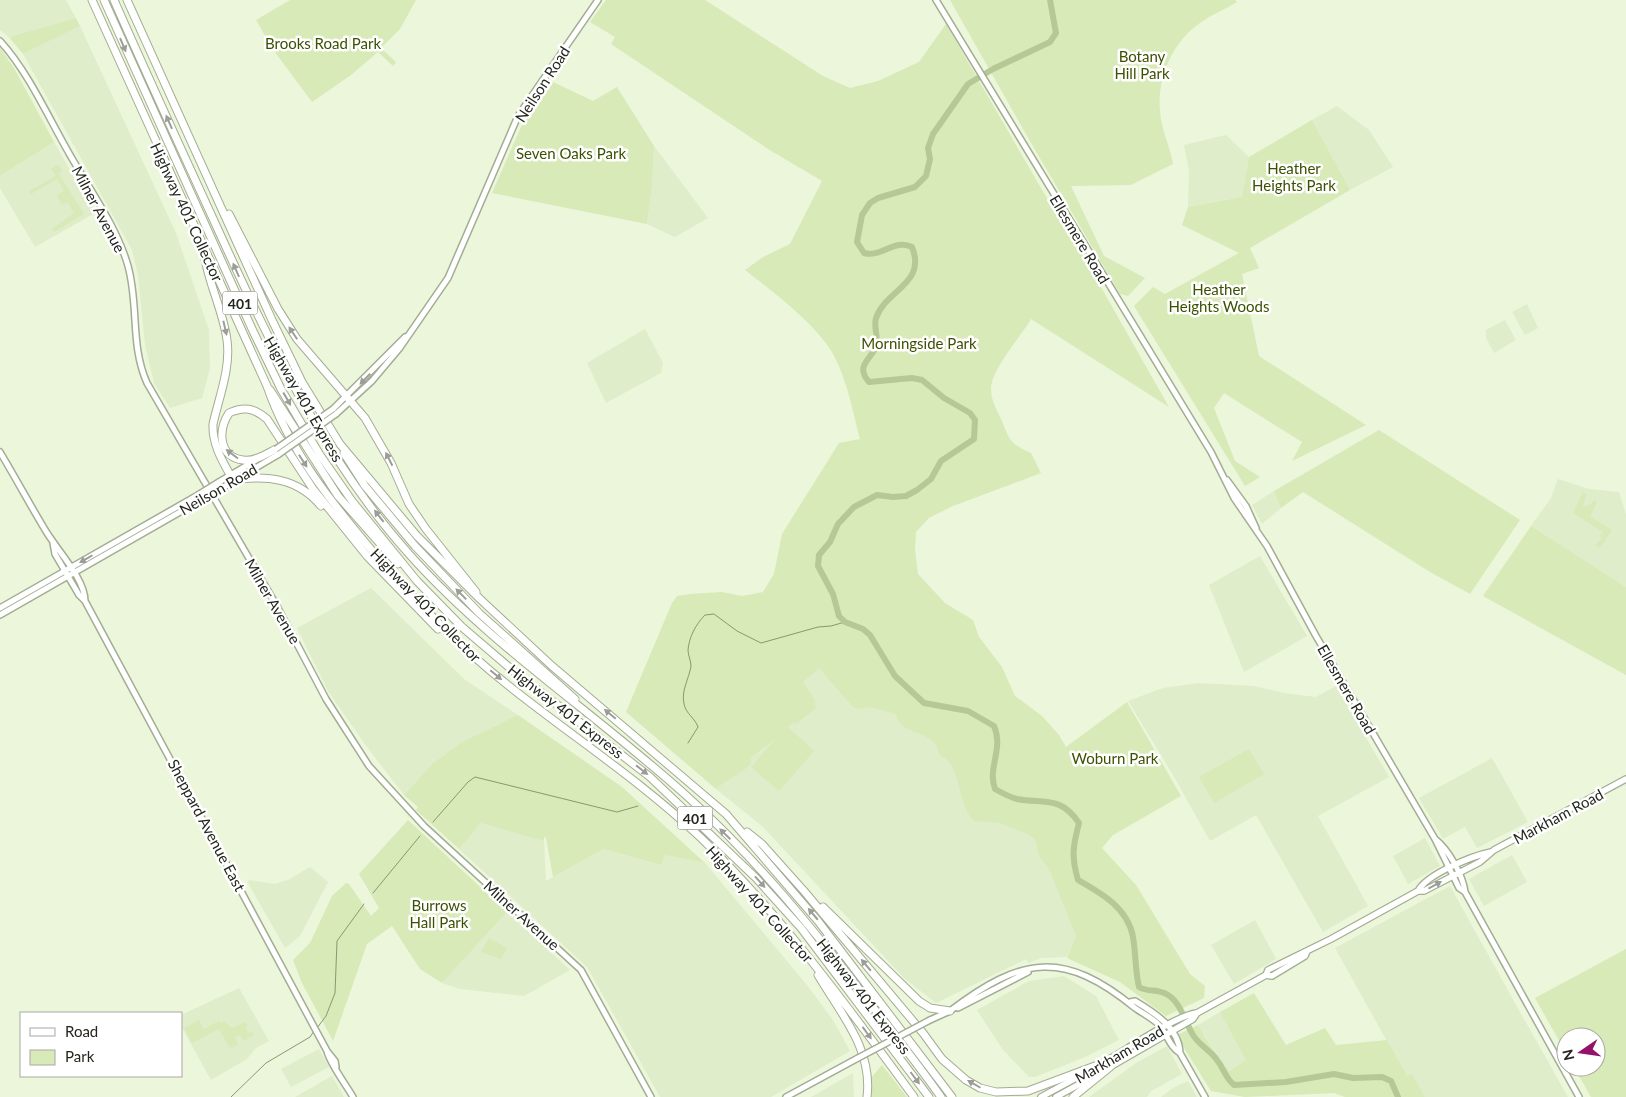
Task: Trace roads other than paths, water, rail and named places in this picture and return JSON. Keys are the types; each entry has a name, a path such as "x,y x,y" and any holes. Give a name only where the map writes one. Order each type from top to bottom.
{"highway":[{"name":"Highway 401 Express","path":"104,0 281,389 320,455 352,501 417,582 469,633 510,668 650,777 729,850 801,928 929,1097"},
{"name":"Highway 401 Express","path":"114,0 260,323 323,438 363,495 409,554 471,615 690,799 763,870 854,982 941,1097"},
{"name":"Highway 401 Collector","path":"127,0 298,374 340,444 417,536 480,599 552,666 726,814 818,921 954,1097"},
{"name":"Highway 401 Collector","path":"92,1 267,386 273,405 296,449 341,515 401,584 458,643 509,686 658,799 701,838 750,889 805,953 914,1097"},
{"path":"201,163 278,309 297,339 365,418 378,438 409,504 426,529 473,586 480,599"},
{"path":"203,248 206,267 220,308 228,341 228,360 212,434 216,449 232,478 286,480 304,489 359,552 367,556"},
{"path":"267,386 338,496 393,560 417,582"},
{"path":"278,452 249,460 234,457 226,451 222,442 221,431 223,422 229,414 248,408 258,411 267,418 313,489 367,556 404,597 443,634 458,643"},
{"path":"340,444 347,460 365,486 415,546 479,613 569,692 585,711"},
{"path":"726,814 762,844 804,891 923,1033 942,1059 953,1070 980,1088 996,1092 1028,1091 1107,1065"},
{"path":"804,891 919,1001 930,1008 950,1011"},
{"path":"805,953 861,1045 867,1066 867,1097"},
{"path":"919,1001 930,1020"},
{"path":"1073,1097 1107,1065"}],"main road":[{"name":"Neilson Road","path":"0,608 278,452 335,412 400,349 448,278 518,116 598,0"},
{"name":"Ellesmere Road","path":"936,0 1225,478 1234,498 1261,537 1435,839 1442,845 1459,888 1465,892 1579,1097"},
{"name":"Milner Avenue","path":"0,41 12,54 122,248 132,286 136,351 147,383 278,608 350,738 375,774 402,804 580,970 651,1097"},
{"name":"Sheppard Avenue East","path":"0,452 53,543 60,550 85,593 85,601"},
{"name":"Neilson Road","path":"0,615 118,548 199,497"},
{"path":"115,542 118,548"},
{"name":"Sheppard Avenue East","path":"53,543 55,554 79,596 85,601 311,1023 327,1051 332,1055 336,1067 352,1097"},
{"name":"Markham Road","path":"1056,1097 1167,1030 1266,975 1268,970 1302,952 1308,951 1418,891 1424,891 1480,862 1491,852 1626,779"},
{"name":"Markham Road","path":"1418,891 1422,884 1451,868 1477,855 1491,852"},
{"path":"950,1011 992,984 1023,972 1045,967 1071,970 1093,978 1130,1002 1136,1001 1167,1030 1174,1050 1180,1053 1205,1097"},
{"path":"786,1097 1023,972"},
{"path":"992,984 992,990"},
{"name":"Markham Road","path":"1041,1097 1107,1065"}],"waterway":[{"path":"1050,0 1056,33 1050,42 993,69 968,84 933,134 928,148 930,159 926,176 915,187 878,198 870,203 862,215 857,242 864,253 870,254 894,246 906,245 912,247 915,259 914,270 910,278 881,308 876,318 876,345 864,364 863,372 865,377 869,382 912,378 922,380 944,398 970,413 975,420 974,439 941,461 931,479 917,490 906,496 877,495 854,507 838,524 830,542 819,555 818,566 833,594 839,616 845,622 863,629 870,635 895,676 924,703 968,711 994,726 997,734 997,751 993,774 995,789 1017,799 1058,804 1072,814 1079,823 1074,851 1074,864 1078,880 1112,902 1126,918 1133,937 1139,987 1164,993 1172,998 1180,1008 1195,1039 1214,1056 1234,1085 1286,1082 1334,1074 1353,1078 1382,1077 1391,1081 1398,1097"},
{"path":"688,743 698,727 687,711 683,699 691,666 688,650 694,631 705,615 714,614 737,631 761,643 818,627 845,622"},
{"path":"433,822 468,782 475,777 617,812 638,806"},
{"path":"373,893 420,836"},
{"path":"317,1028 326,1016 335,993 337,941 364,904"},
{"path":"231,1097 266,1063 310,1037 314,1031"}],"park label":[{"name":"Brooks Road Park","path":"323,43"},
{"name":"Botany Hill Park","path":"1142,64"},
{"name":"Seven Oaks Park","path":"571,153"},
{"name":"Heather Heights Park","path":"1294,176"},
{"name":"Heather Heights Woods","path":"1219,298"},
{"name":"Morningside Park","path":"919,343"},
{"name":"Woburn Park","path":"1115,758"},
{"name":"Burrows Hall Park","path":"439,914"}]}
